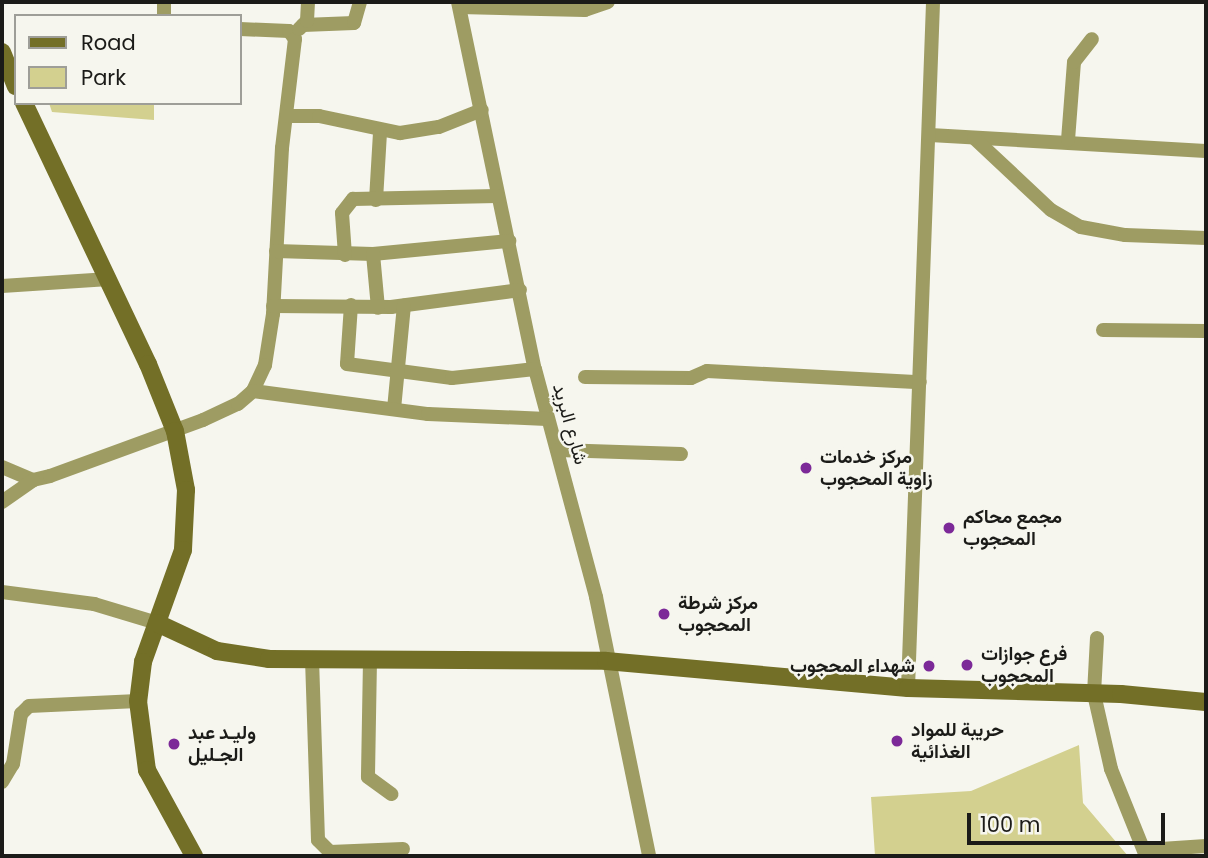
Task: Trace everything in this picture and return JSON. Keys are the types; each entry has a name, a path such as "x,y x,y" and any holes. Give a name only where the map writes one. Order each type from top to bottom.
{"street":[{"path":"2,502 33,480 229,409 253,391 265,366 273,306 287,116 299,30 308,2"},
{"path":"242,29 299,30 354,23 360,2"},
{"path":"459,4 585,10 608,2"},
{"path":"908,688 933,2"},
{"name":"شارع البريد","path":"459,4 535,369 596,597 606,661 649,856"},
{"path":"1068,140 1074,62 1092,39"},
{"path":"25,105 109,279 174,431 186,490 185,527 177,571 143,662 138,701 147,769 194,856"},
{"path":"287,116 319,116 380,132 418,133 482,110"},
{"path":"376,200 380,132"},
{"path":"930,135 1068,140 1206,151"},
{"path":"974,138 1051,210 1081,227 1125,235 1206,238"},
{"path":"345,255 342,208 353,200 497,196"},
{"path":"276,251 373,254 509,241"},
{"path":"373,254 378,308"},
{"path":"2,286 109,279"},
{"path":"273,306 351,305 378,308 520,290"},
{"path":"351,305 346,362 452,378 535,369"},
{"path":"394,409 404,305"},
{"path":"1103,330 1206,331"},
{"path":"585,377 695,378 707,371 920,382"},
{"path":"253,391 485,418 547,419"},
{"path":"558,450 681,454"},
{"path":"2,467 33,480"},
{"path":"2,592 94,604 157,623 194,642 240,657 606,661 908,688 1094,694 1206,702"},
{"path":"1097,638 1094,694 1111,769 1146,853 1206,846"},
{"path":"312,659 318,840 330,852 403,849"},
{"path":"370,660 368,777 391,794"},
{"path":"2,782 13,764 21,714 29,706 138,701"}],"green space":[{"path":"50,105 154,105 154,120 52,112"},
{"path":"1079,745 1083,803 1128,856 875,856 871,797 971,791"}],"place":[{"name":"مركز خدمات زاوية المحجوب","path":"806,468"},
{"name":"مجمع محاكم المحجوب","path":"949,528"},
{"name":"مركز شرطة المحجوب","path":"664,614"},
{"name":"فرع جوازات المحجوب","path":"967,665"},
{"name":"شهداء المحجوب","path":"929,666"},
{"name":"حريبة للمواد الغذائية","path":"897,741"},
{"name":"وليـد عبد الجـليل","path":"174,744"}]}
